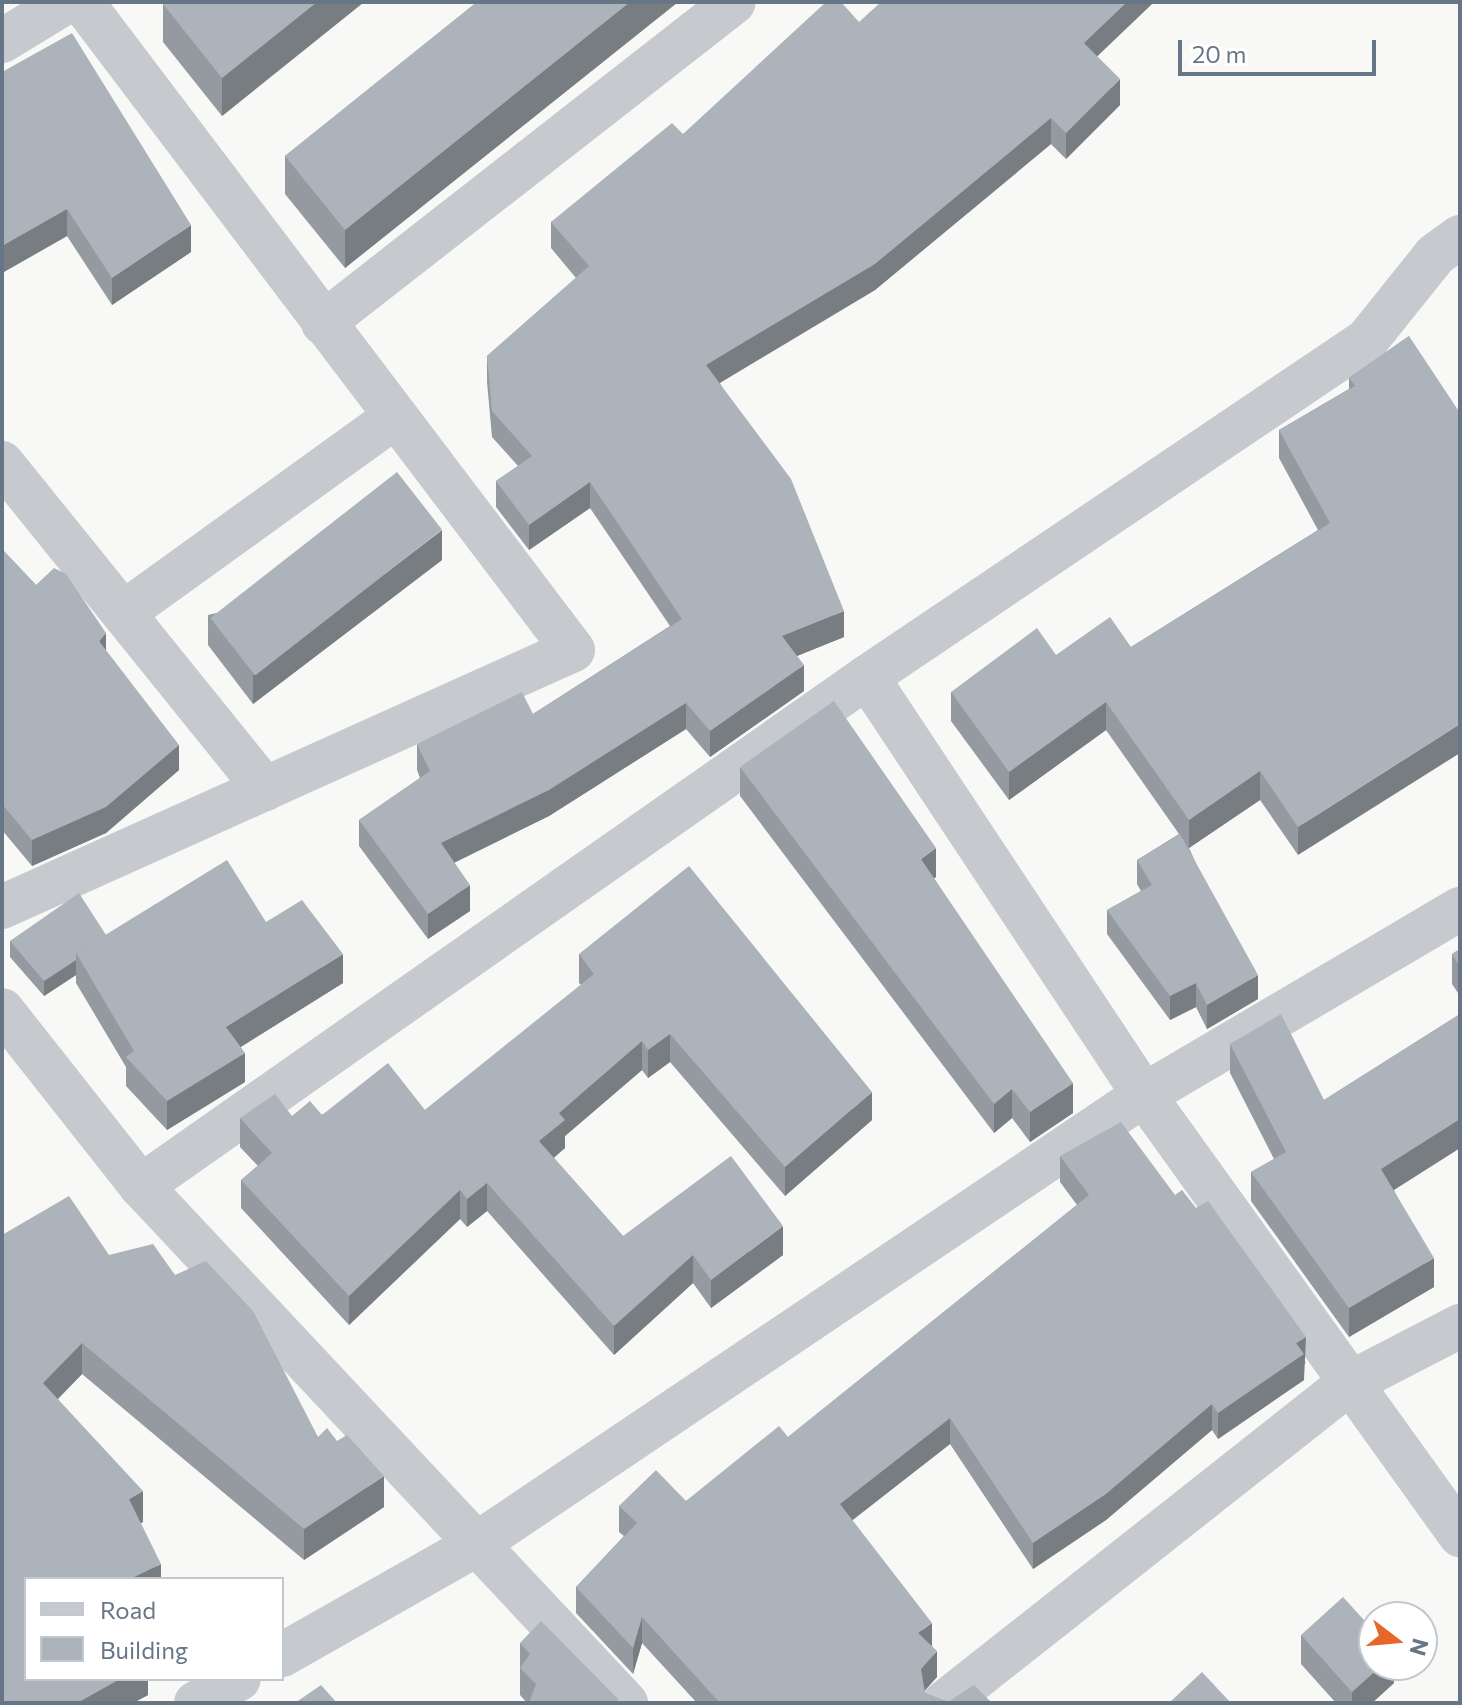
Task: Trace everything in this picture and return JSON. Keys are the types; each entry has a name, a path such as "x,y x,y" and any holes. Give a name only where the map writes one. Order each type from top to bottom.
{"street":[{"path":"2,41 66,2"},
{"path":"2,907 573,650 82,2"},
{"path":"323,323 734,2"},
{"path":"141,1186 867,677 1367,340 1435,255 1460,237"},
{"path":"123,613 395,417"},
{"path":"2,463 265,789"},
{"path":"867,677 1144,1095 1348,1384 1460,1535"},
{"path":"284,1654 472,1547 1144,1095 1460,909"},
{"path":"2,1010 141,1186 472,1547 626,1703"},
{"path":"944,1703 1348,1384 1460,1326"},
{"path":"196,1703 235,1681"}],"building":[{"path":"317,2 222,78 163,4"},
{"path":"477,2 630,2 345,230 285,156"},
{"path":"826,2 841,2 859,22 881,2 1127,2 1084,43 1120,79 1066,133 1051,118 875,264 706,365 791,479 844,611 782,636 804,665 710,731 686,703 549,790 441,843 470,885 428,914 359,820 430,771 417,744 522,692 533,714 682,619 590,482 529,525 496,481 532,456 492,411 487,356 589,266 551,222 672,123 683,134"},
{"path":"72,33 191,225 112,278 67,209 2,246 2,72"},
{"path":"1409,336 1460,413 1460,724 1298,827 1260,771 1189,820 1106,702 1009,772 951,692 1037,628 1056,655 1110,617 1131,647 1330,523 1279,430 1355,386 1349,378"},
{"path":"397,472 442,530 255,675 210,618"},
{"path":"2,549 36,585 54,568 66,574 106,633 99,641 179,745 106,807 32,840 2,804"},
{"path":"834,701 936,848 921,859 1073,1083 1030,1112 1012,1089 994,1104 740,767"},
{"path":"1180,834 1258,975 1207,1005 1196,983 1170,996 1107,910 1152,885 1137,860"},
{"path":"227,860 266,922 302,900 343,954 226,1027 245,1053 167,1101 126,1057 134,1051 76,953"},
{"path":"689,866 872,1092 785,1167 670,1034 648,1050 642,1041 559,1113 565,1120 539,1141 623,1236 731,1156 783,1226 711,1280 693,1255 614,1326 487,1183 467,1199 460,1190 349,1296 241,1180 272,1153 240,1118 275,1094 292,1116 310,1101 322,1115 388,1063 425,1110 594,974 579,954"},
{"path":"79,893 106,935 76,953 76,960 44,981 10,941"},
{"path":"1460,949 1460,967 1452,954"},
{"path":"1281,1014 1324,1100 1460,1014 1460,1119 1381,1169 1434,1258 1349,1308 1251,1172 1286,1152 1230,1044"},
{"path":"1121,1122 1175,1195 1182,1190 1196,1208 1208,1201 1306,1337 1296,1343 1304,1354 1218,1413 1212,1404 1106,1494 1033,1543 950,1418 840,1504 932,1623 918,1633 937,1651 921,1669 925,1693 948,1702 974,1685 992,1703 720,1703 642,1617 633,1648 576,1587 637,1523 619,1506 656,1470 686,1501 779,1426 788,1437 1089,1195 1060,1156"},
{"path":"69,1196 109,1255 153,1244 175,1275 206,1261 253,1311 318,1437 327,1428 337,1441 347,1435 384,1476 304,1529 82,1343 43,1383 143,1491 129,1499 161,1564 134,1577 24,1577 24,1681 116,1681 77,1703 2,1703 2,1235"},
{"path":"1343,1597 1358,1613 1358,1681 1364,1681 1352,1692 1301,1635"},
{"path":"541,1621 618,1699 618,1703 529,1703 536,1684 520,1668 530,1654 520,1643"},
{"path":"1202,1672 1231,1703 1169,1703"},
{"path":"321,1685 337,1703 295,1703"}]}
